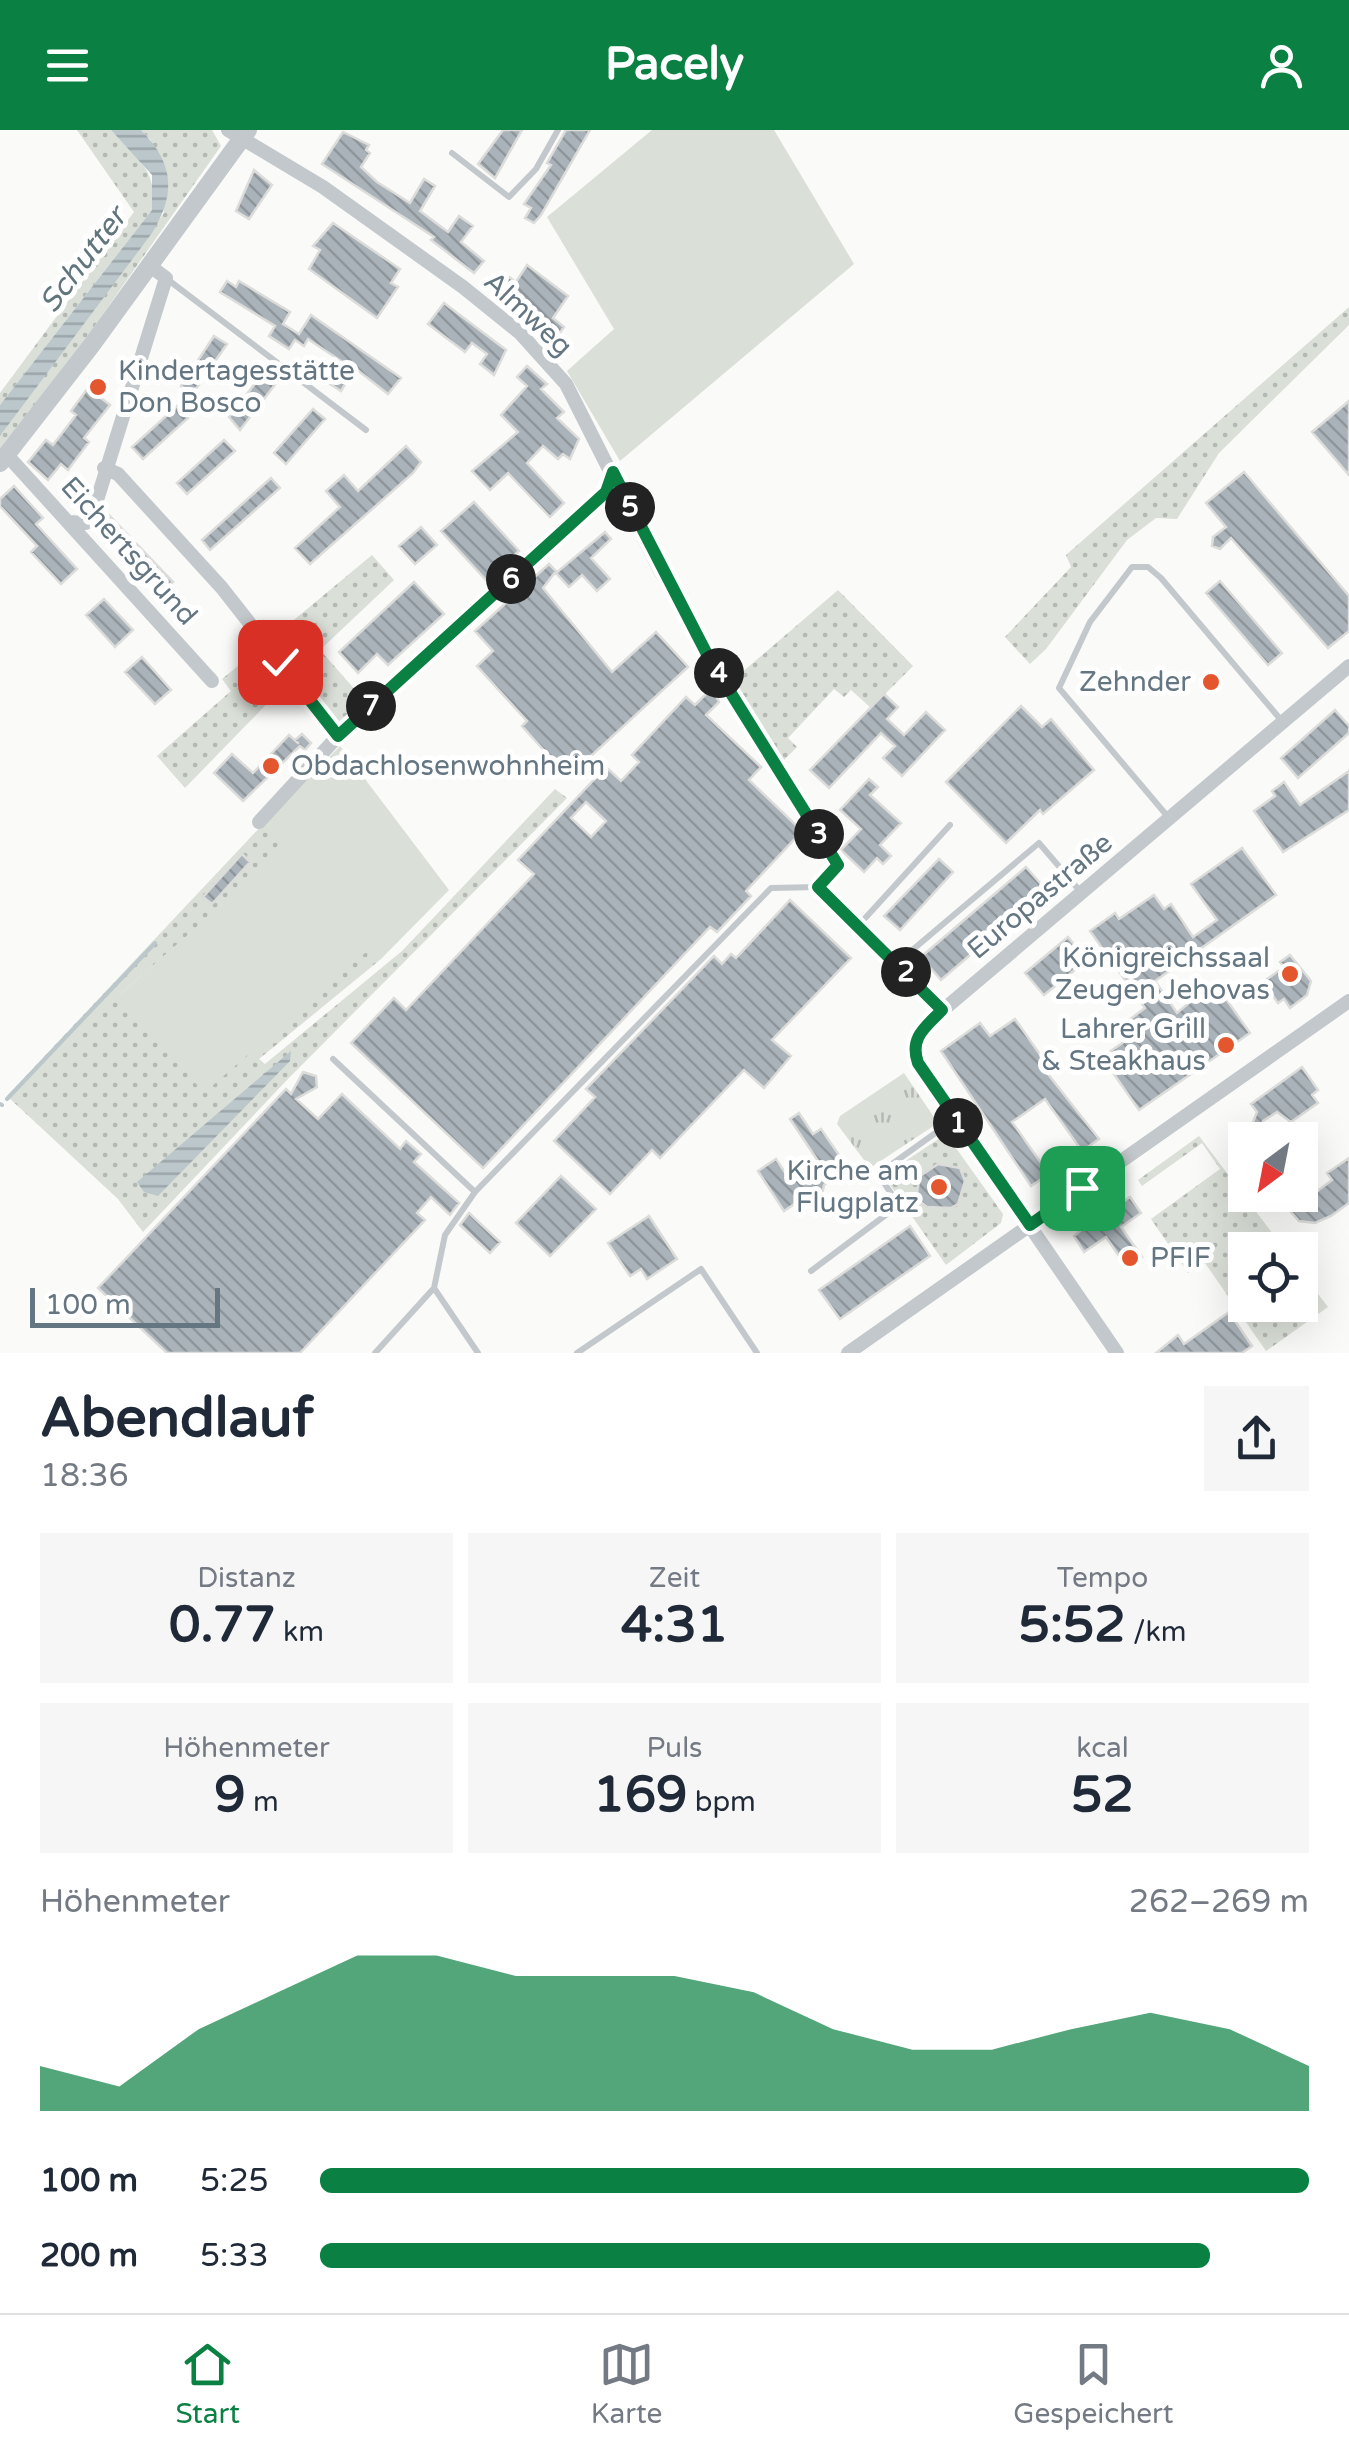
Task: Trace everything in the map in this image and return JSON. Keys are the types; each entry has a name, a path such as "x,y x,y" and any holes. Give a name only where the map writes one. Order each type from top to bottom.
{"street":[{"path":"4,459 150,266 239,133"},
{"name":"Almweg","path":"239,133 323,186 520,333 566,384 661,572 722,678"},
{"path":"70,522 90,519 166,278 150,266"},
{"name":"Eichertsgrund","path":"4,459 70,522 212,680"},
{"path":"104,468 118,474 213,577 338,736"},
{"path":"259,822 338,736 606,492 613,472"},
{"name":"Europastraße","path":"1117,1353 955,1119 915,1054 917,1036 942,1010 1282,722 1347,673"},
{"path":"848,1353 1349,1000"}],"lane":[{"path":"452,152 510,196 536,169 558,130"},
{"path":"166,278 366,430"},
{"path":"1170,818 1058,688 1090,622 1132,567 1148,567 1160,578 1282,722"},
{"path":"722,678 838,865 818,887"},
{"path":"858,926 950,825"},
{"path":"897,964 1039,844 1082,893"},
{"path":"376,1353 434,1288 445,1235 475,1192 770,888 818,887 942,1010"},
{"path":"332,1059 475,1192"},
{"path":"811,1271 899,1206 878,1174 955,1119"},
{"path":"577,1353 700,1268 757,1353"},
{"path":"434,1288 478,1353"}],"green space":[{"path":"77,130 111,130 148,174 152,210 0,405 0,393 134,212"},
{"path":"141,130 212,130 221,146 77,351 0,448 0,436 164,213 151,140"},
{"path":"652,130 774,130 854,264 620,461 567,371 614,329 547,217"},
{"path":"1349,307 1349,325 1219,453 1177,519 1156,518 1127,540 1046,649 1030,664 1005,637 1071,567 1066,555"},
{"path":"372,555 394,580 320,650 366,702 338,728 271,639"},
{"path":"838,590 913,666 871,708 851,690 844,697 834,689 788,738 797,747 781,763 733,680"},
{"path":"260,648 286,684 185,788 157,756 231,691 222,679"},
{"path":"340,746 449,890 381,959 372,947 204,1093 119,995 286,849 265,822"},
{"path":"555,789 567,798 286,1081 143,1232 118,1199 7,1096 265,822 287,849 119,995 373,946 381,959 259,1059 265,1064 402,951"},
{"path":"904,1073 938,1123 870,1168 837,1124 840,1116"},
{"path":"946,1134 1003,1214 1001,1223 946,1265 888,1182 892,1170"},
{"path":"1199,1136 1228,1174 1228,1212 1256,1212 1271,1232 1228,1232 1228,1296 1205,1263 1188,1273 1151,1219 1220,1169 1202,1143 1142,1186 1138,1180"},
{"path":"1318,1294 1328,1307 1318,1314"},
{"path":"1246,1322 1307,1322 1266,1351"}],"shaded area":[{"name":"Schutter","path":"111,130 141,130 160,155 168,192 160,219 0,436 0,405 152,210 152,175"},
{"path":"291,1051 290,1061 158,1196 144,1192 137,1182"}],"building":[{"path":"503,130 522,130 495,178 478,164"},
{"path":"566,130 590,130 541,215 534,223 525,218 531,208 524,204 551,165 547,163"},
{"path":"343,132 369,145 366,150 370,153 361,167 377,182 410,203 424,179 435,186 420,211 448,232 459,216 473,226 461,242 484,261 474,273 431,240 434,237 322,164"},
{"path":"254,170 272,185 249,219 236,211"},
{"path":"333,223 400,269 391,283 398,287 377,318 309,269 320,250 313,246"},
{"path":"527,265 568,296 553,318 564,327 554,341 530,322 537,313 505,295 508,291 502,287 509,277 516,282"},
{"path":"227,281 236,287 239,281 290,312 283,324 299,334 311,315 401,378 388,394 355,368 341,391 330,384 344,363 308,339 304,346 295,340 289,349 269,336 275,326 220,292"},
{"path":"444,303 506,350 494,375 480,364 487,354 472,343 465,352 428,324"},
{"path":"214,336 227,344 193,393 181,386"},
{"path":"527,366 547,384 541,389 564,412 557,418 579,439 570,459 563,454 558,459 543,446 527,463 564,503 550,517 508,473 490,490 472,471 518,432 501,415 527,386 517,377"},
{"path":"264,372 277,382 240,430 229,417"},
{"path":"88,388 110,405 84,438 89,442 68,470 61,464 48,480 28,462 46,440 53,445 76,415 71,411"},
{"path":"1349,401 1349,475 1312,432"},
{"path":"177,406 188,418 143,459 132,447"},
{"path":"313,409 325,419 286,464 274,453"},
{"path":"224,440 235,451 187,494 177,483"},
{"path":"406,446 421,462 413,473 310,564 295,548 340,507 326,491 344,475 358,491"},
{"path":"1244,472 1349,596 1349,631 1328,648 1231,538 1220,549 1212,546 1213,537 1226,527 1206,503"},
{"path":"271,478 280,488 210,550 202,540"},
{"path":"14,486 43,518 36,524 77,569 61,584 31,552 37,546 0,506 0,499"},
{"path":"474,502 519,551 486,580 441,531"},
{"path":"108,514 173,582 160,593 97,526"},
{"path":"421,527 437,545 415,564 399,546"},
{"path":"605,532 611,539 591,558 610,579 597,591 582,575 569,587 556,573"},
{"path":"549,564 556,571 543,588 612,672 656,632 688,667 568,777 522,726 527,721 477,666 493,651 475,631"},
{"path":"1220,581 1282,653 1268,665 1206,593"},
{"path":"414,582 444,614 388,665 377,654 358,673 339,652"},
{"path":"104,599 133,630 115,647 86,615"},
{"path":"142,657 171,690 155,704 125,672"},
{"path":"712,688 719,702 706,715 761,767 749,780 802,831 746,891 751,896 717,932 710,927 483,1168 351,1043 394,998 406,1010 534,874 518,860 606,767 621,781 639,762 632,755 686,697 695,705","holes":["586,802 606,821 591,837 571,818"]},
{"path":"884,694 898,707 887,719 904,735 926,712 945,730 902,776 883,758 895,746 881,733 829,788 810,770"},
{"path":"1021,706 1042,727 1051,719 1094,770 1043,814 1040,810 1006,843 946,782"},
{"path":"1335,710 1349,726 1349,733 1298,778 1281,758"},
{"path":"302,734 311,743 305,750 300,746 243,801 214,773 232,754 253,773 289,735 299,744 295,740"},
{"path":"1349,771 1349,810 1283,852 1254,811 1275,796 1272,791 1284,782 1300,805"},
{"path":"869,779 878,787 870,795 901,823 880,845 891,856 883,864 877,858 864,872 841,850 861,829 840,810"},
{"path":"1242,848 1276,895 1155,981 1177,1013 1214,982 1250,1033 1139,1110 1102,1057 1134,1035 1125,1023 1145,1008 1090,931 1115,913 1119,919 1154,895 1164,909 1171,904 1193,937 1217,920 1191,884"},
{"path":"242,854 250,862 212,904 203,897"},
{"path":"939,859 953,872 900,930 884,916"},
{"path":"1026,867 1046,890 941,980 921,957"},
{"path":"790,900 851,958 772,1040 791,1056 764,1088 744,1070 660,1158 652,1150 610,1194 554,1141 595,1097 586,1089 714,956 722,964 731,954 736,958"},
{"path":"1068,937 1087,960 1044,995 1025,973"},
{"name":"Königreichssaal Zeugen Jehovas","path":"1290,955 1311,981 1307,995 1290,1008 1284,999 1278,1003 1263,982 1284,967 1280,962"},
{"path":"1015,1019 1048,1066 1044,1069 1099,1139 1082,1151 1045,1099 1012,1122 1049,1174 1031,1186 941,1051 980,1023 990,1036"},
{"path":"1302,1067 1318,1090 1312,1095 1318,1103 1291,1122 1277,1112 1263,1122 1253,1122 1257,1112 1251,1104"},
{"path":"303,1072 316,1076 317,1087 296,1099 318,1119 342,1094 400,1149 406,1141 421,1154 414,1162 459,1203 450,1215 431,1197 417,1213 425,1220 300,1353 167,1353 98,1288 286,1089 291,1094"},
{"path":"799,1113 813,1134 821,1129 848,1168 824,1185 822,1195 809,1194 784,1211 758,1171 776,1159 790,1180 818,1161 790,1119"},
{"path":"1349,1158 1349,1203 1315,1223 1299,1221 1291,1212 1318,1212 1318,1190 1332,1180 1327,1173"},
{"name":"Kirche am Flugplatz","path":"938,1164 960,1168 965,1181 958,1204 951,1208 927,1207 916,1198 920,1176"},
{"path":"561,1176 596,1209 550,1256 516,1223"},
{"path":"1130,1197 1141,1213 1121,1227 1142,1257 1127,1268 1106,1237 1084,1252 1074,1236 1104,1211 1106,1214"},
{"path":"469,1213 500,1242 490,1253 460,1225"},
{"path":"649,1216 677,1259 647,1279 641,1269 630,1276 608,1243"},
{"path":"910,1226 930,1256 840,1319 819,1290"},
{"path":"1228,1313 1228,1322 1236,1322 1252,1346 1242,1353 1156,1353 1178,1335 1184,1344"}],"waterway":[{"path":"7,1099 155,943"}],"place":[{"name":"Kindertagesstätte Don Bosco","path":"98,387"},
{"name":"Zehnder","path":"1211,682"},
{"name":"Obdachlosenwohnheim","path":"271,766"},
{"name":"Königreichssaal Zeugen Jehovas","path":"1290,974"},
{"name":"Lahrer Grill & Steakhaus","path":"1226,1045"},
{"name":"Kirche am Flugplatz","path":"939,1187"},
{"name":"PFIF","path":"1130,1258"}],"route":[{"path":"280,662 338,736 606,492 613,472 661,572 709,658 838,865 818,887 942,1010 917,1036 914,1044 918,1063 1030,1225 1082,1188"}]}
